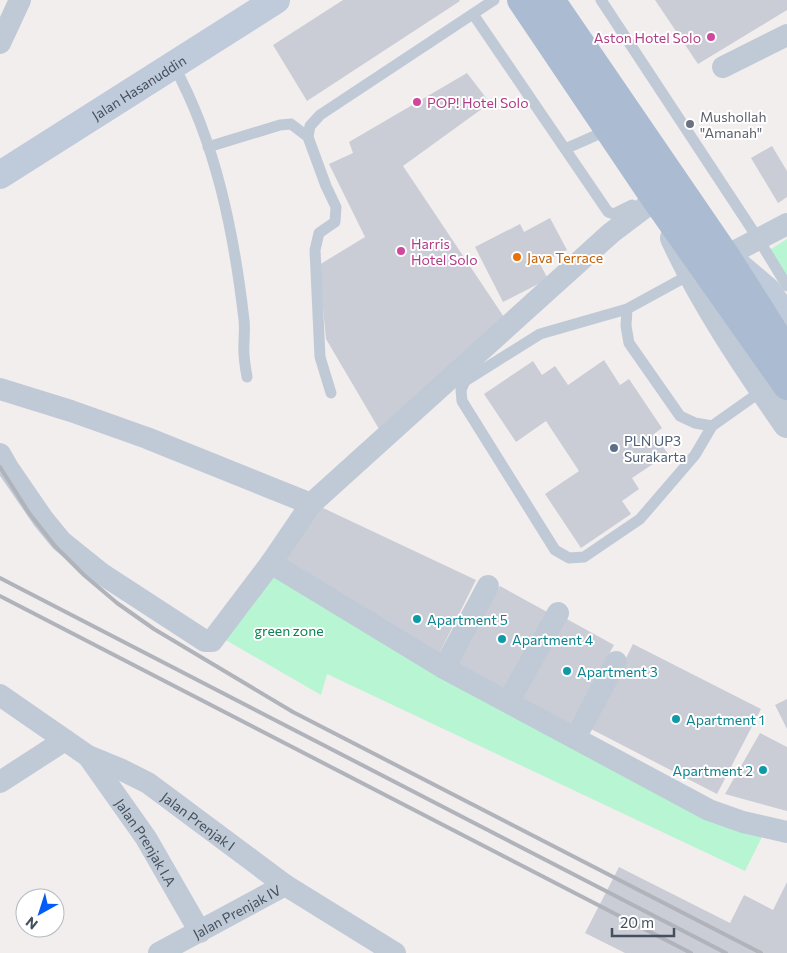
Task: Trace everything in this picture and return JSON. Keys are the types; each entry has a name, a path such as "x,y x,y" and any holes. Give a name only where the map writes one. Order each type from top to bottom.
{"main road":[{"name":"Jalan Hasanuddin","path":"0,175 276,0"},
{"path":"521,0 702,268 777,374"},
{"path":"551,0 726,256 777,374"},
{"path":"726,256 767,292 787,319"}],"street":[{"path":"0,43 20,0"},
{"path":"723,67 787,35"},
{"path":"0,454 38,511 61,541 102,574 208,642 214,638 271,563 311,504 604,239 654,197 690,274 777,374 787,424"},
{"path":"726,256 787,224"},
{"path":"0,389 72,411 147,438 311,504"},
{"path":"271,563 444,668 709,810 743,822 787,832"},
{"path":"444,668 488,586"},
{"path":"508,702 558,613"},
{"path":"574,738 616,662"},
{"name":"Jalan Prenjak I","path":"0,695 88,756 148,783 285,885 395,953"},
{"path":"0,782 65,740"},
{"name":"Jalan Prenjak I.A","path":"88,756 146,838 200,932"},
{"name":"Jalan Prenjak IV","path":"160,953 285,885"}],"lane":[{"path":"308,137 310,126 320,115 494,0"},
{"path":"601,0 759,240 787,286"},
{"path":"473,14 608,212 614,214 621,212 654,197"},
{"path":"174,66 190,94 208,147 230,229 244,323 247,377"},
{"path":"208,147 280,125 291,124 308,137 336,207 335,222 319,233 315,250 320,357 330,393"},
{"path":"565,149 608,130"},
{"path":"690,274 627,309 540,334 465,381 461,390 462,401 554,550 569,558 584,557 640,519 695,455 712,426 777,374"},
{"path":"627,309 626,326 629,343 680,416 695,423 712,426"}],"green space":[{"path":"787,239 787,284 768,251"},
{"name":"green zone","path":"276,574 762,837 745,871 327,674 321,695 224,639"}],"building":[{"path":"343,0 460,1 307,101 273,45"},
{"name":"Aston Hotel Solo","path":"655,0 787,0 787,10 698,64"},
{"name":"Harris Hotel Solo","path":"467,73 490,103 403,166 506,320 379,429 326,339 319,265 365,237 329,164 353,153 349,142"},
{"path":"772,146 787,171 787,197 778,203 751,158"},
{"name":"Java Terrace","path":"550,218 567,250 540,264 548,279 503,302 475,247 520,224 524,232"},
{"name":"PLN UP3 Surakarta","path":"604,360 620,385 629,379 662,428 654,434 668,454 632,478 639,489 622,501 631,514 581,548 545,494 579,471 546,421 516,442 484,394 533,361 542,375 555,366 568,385"},
{"name":"Apartment 5","path":"321,507 476,580 437,658 282,559"},
{"name":"Apartment 4","path":"500,586 549,613 505,692 456,665"},
{"name":"Apartment 3","path":"565,618 614,645 570,724 521,697"},
{"name":"Apartment 1","path":"633,644 761,709 717,794 591,729"},
{"path":"787,699 787,729 775,705"},
{"name":"Apartment 2","path":"760,733 787,747 787,811 725,794"},
{"path":"619,867 730,923 744,895 773,910 787,882 787,953 625,953 585,933"}],"railway":[{"path":"0,467 29,513 55,546 84,575 117,603 154,629 293,712 761,953"},
{"path":"0,578 726,953"},
{"path":"0,596 691,953"}],"place":[{"name":"Aston Hotel Solo","path":"711,37"},
{"name":"POP! Hotel Solo","path":"417,102"},
{"name":"Mushollah \"Amanah\"","path":"690,124"},
{"name":"Harris Hotel Solo","path":"401,251"},
{"name":"Java Terrace","path":"517,257"},
{"name":"PLN UP3 Surakarta","path":"614,448"},
{"name":"Apartment 5","path":"417,619"},
{"name":"Apartment 4","path":"502,639"},
{"name":"Apartment 3","path":"567,671"},
{"name":"Apartment 1","path":"676,719"},
{"name":"Apartment 2","path":"763,770"}]}
